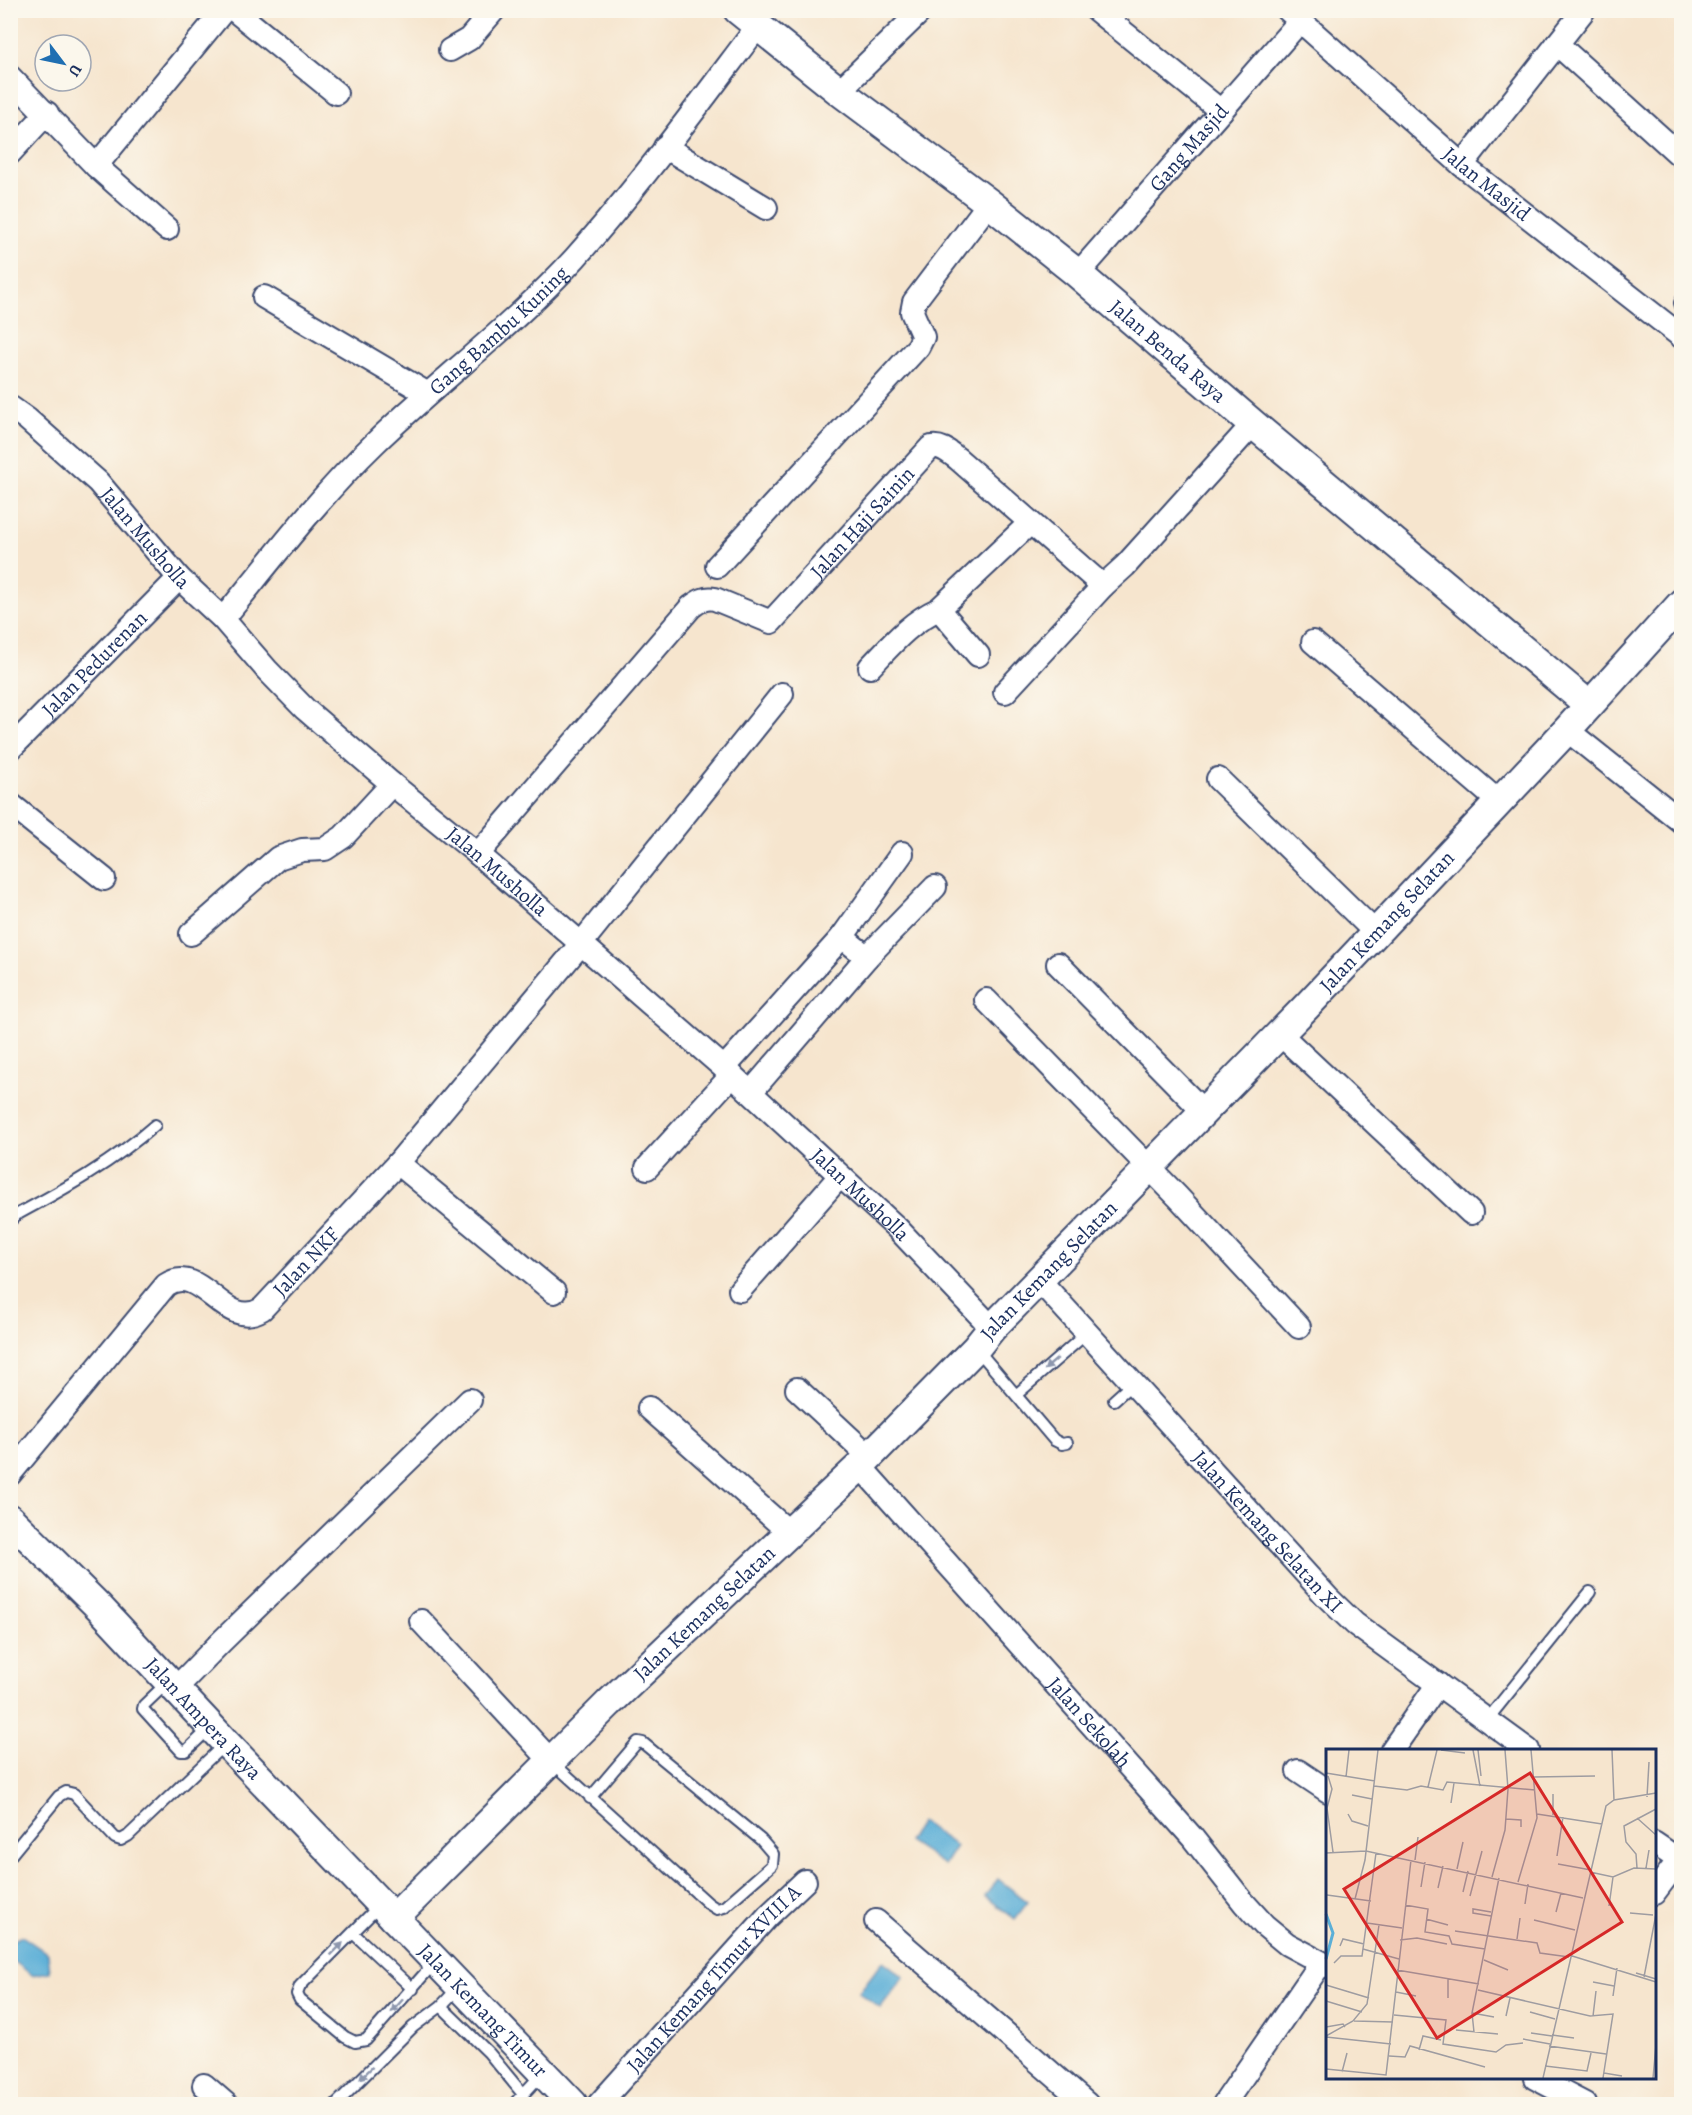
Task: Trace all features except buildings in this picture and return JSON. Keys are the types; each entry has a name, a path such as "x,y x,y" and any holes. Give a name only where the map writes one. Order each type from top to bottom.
{"street":[{"path":"96,166 224,10"},
{"path":"234,10 336,93"},
{"path":"450,50 469,39 494,10"},
{"path":"839,91 922,10"},
{"path":"1096,10 1221,111"},
{"path":"1462,165 1584,10"},
{"name":"Gang Masjid","path":"1078,274 1221,111 1294,16"},
{"name":"Jalan Masjid","path":"1294,16 1462,165 1682,337"},
{"name":"Jalan Benda Raya","path":"748,18 839,91 989,202 1078,274 1253,424 1589,705"},
{"name":"Gang Bambu Kuning","path":"223,619 323,496 373,445 550,283 611,215 665,147 748,18"},
{"path":"1557,44 1682,157"},
{"path":"10,77 96,166 168,229"},
{"path":"10,153 47,113"},
{"path":"665,147 766,208"},
{"path":"717,566 918,347 923,337 912,312 914,302 989,202"},
{"path":"264,297 428,394"},
{"name":"Jalan Musholla","path":"14,416 98,482 179,578 223,619 267,670 305,709 478,854 580,945 728,1071 897,1228 984,1338"},
{"path":"1005,692 1103,586 1125,566 1253,424"},
{"name":"Jalan Haji Sainin","path":"478,854 691,607 700,600 716,598 771,622 931,447 937,446 948,452 1103,586"},
{"path":"870,667 918,619 939,609 1029,524"},
{"name":"Jalan Pedurenan","path":"10,750 179,578"},
{"name":"Jalan Kemang Selatan","path":"387,1911 552,1762 609,1703 865,1461 1280,1034 1567,730 1682,603"},
{"path":"939,609 978,654"},
{"path":"1313,642 1499,802"},
{"name":"Jalan NKF","path":"10,1474 166,1285 178,1279 185,1279 193,1282 232,1310 243,1314 262,1309 398,1163 580,945 782,694"},
{"path":"1567,730 1682,822"},
{"path":"1218,779 1376,933"},
{"path":"191,934 278,858 302,850 325,849 343,837 392,784"},
{"path":"10,804 104,879"},
{"path":"647,1168 842,937 902,853"},
{"path":"751,1092 867,957 936,887"},
{"path":"842,937 867,957"},
{"path":"1058,964 1204,1112"},
{"path":"986,1000 1149,1167 1299,1327"},
{"path":"1280,1034 1471,1213"},
{"path":"398,1163 554,1292"},
{"path":"740,1290 840,1176"},
{"name":"Jalan Kemang Selatan XI","path":"1039,1280 1328,1598 1355,1624 1527,1749"},
{"name":"Jalan Sekolah","path":"797,1389 865,1461 1192,1837 1264,1925 1287,1944 1324,1964"},
{"path":"172,1686 222,1641 470,1400"},
{"path":"650,1408 790,1533"},
{"name":"Jalan Ampera Raya","path":"14,1528 99,1607 387,1911"},
{"path":"421,1621 552,1762"},
{"path":"1393,1749 1438,1684"},
{"path":"1298,1771 1326,1790"},
{"path":"1656,1844 1680,1859 1656,1890"},
{"name":"Jalan Kemang Timur XVIII A","path":"599,2104 768,1916 805,1881"},
{"name":"Jalan Kemang Timur","path":"387,1911 435,1961 450,1997 544,2072 573,2104"},
{"path":"876,1921 1088,2104"},
{"path":"1231,2102 1324,1964"},
{"path":"1537,2079 1585,2104"},
{"path":"204,2085 226,2104"}],"lane":[{"path":"1682,299 1680,303 1682,309"},
{"path":"10,1221 16,1215 98,1168 134,1144 155,1125"},
{"path":"1016,1395 1087,1333"},
{"path":"984,1338 1016,1395 1054,1440 1062,1444 1067,1443"},
{"path":"1114,1400 1133,1383"},
{"path":"1487,1720 1590,1592"},
{"path":"172,1686 144,1705 142,1709 181,1751 186,1751 218,1735"},
{"path":"10,1856 59,1796 66,1792 74,1794 115,1838 121,1840 128,1836 218,1735"},
{"path":"552,1762 590,1798 717,1909 724,1907 772,1865 773,1854 761,1840 644,1743 639,1742 635,1745 590,1798"},
{"path":"387,1911 353,1933 300,1986 297,1994 300,2000 345,2037 355,2042 366,2040 435,1961"},
{"path":"353,1933 412,1989"},
{"path":"336,2104 413,2027 450,1997 489,2054 522,2093"},
{"path":"514,2104 544,2072"}],"water":[{"path":"921,1822 956,1846 944,1865 908,1841"},
{"path":"998,1879 1028,1902 1015,1919 985,1896"},
{"path":"22,1936 48,1954 50,1972 32,1975 11,1959 11,1941"},
{"path":"883,1961 904,1977 880,2008 859,1992"}]}
